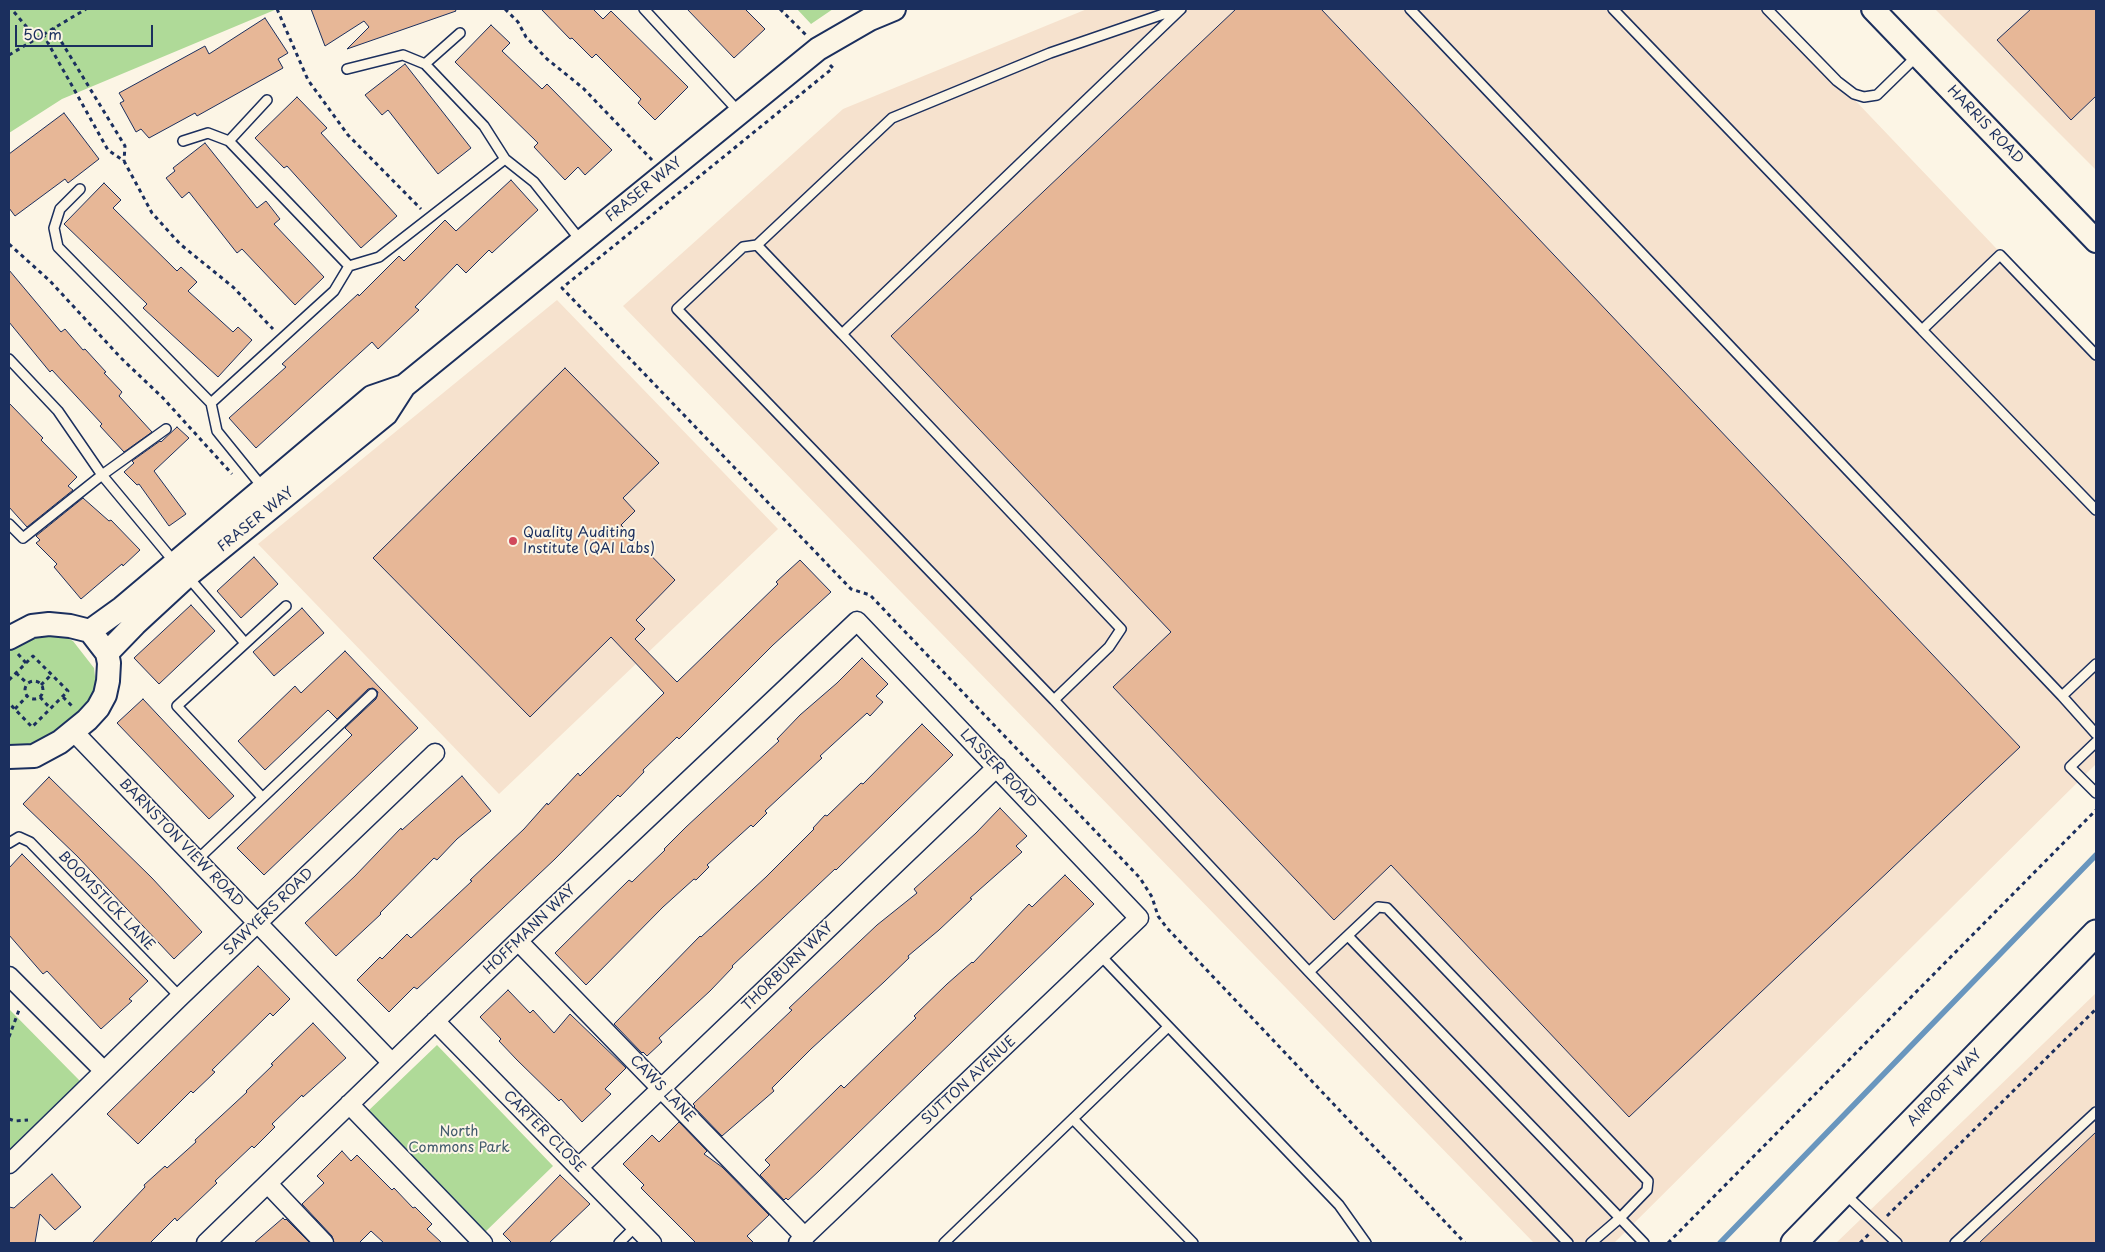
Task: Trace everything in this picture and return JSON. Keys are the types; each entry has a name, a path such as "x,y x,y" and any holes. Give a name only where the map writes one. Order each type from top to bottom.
{"main road":[{"name":"AIRPORT WAY","path":"1794,1243 2096,933"}],"street":[{"name":"FRASER WAY","path":"90,631 181,569 264,496 372,396 404,386 818,49 870,18 894,9"},
{"name":"HARRIS ROAD","path":"1873,9 2096,241"},
{"name":"FRASER WAY","path":"107,653 135,624 181,569"},
{"name":"LASSER ROAD","path":"857,621 1140,918"},
{"name":"HOFFMANN WAY","path":"206,1243 435,1021 857,621"},
{"path":"9,638 32,626 49,624 70,626 90,631 107,653 108,681 105,695 98,708 74,732 34,756 9,757"},
{"name":"BARNSTON VIEW ROAD","path":"74,732 392,1063"},
{"name":"SAWYERS ROAD","path":"9,1164 435,753"},
{"name":"THORBURN WAY","path":"579,1167 997,767"},
{"name":"SUTTON AVENUE","path":"801,1240 1140,918"},
{"name":"CAWS LANE","path":"518,942 662,1088 801,1240"},
{"path":"15,987 104,1071"},
{"name":"CARTER CLOSE","path":"435,1021 652,1243"},
{"path":"349,1104 483,1243"},
{"path":"268,1184 324,1243"}],"lane":[{"path":"644,9 740,112"},
{"path":"1179,9 1050,53 892,118 757,245 743,248 677,309 1054,700 1309,972 1568,1243"},
{"path":"842,334 1179,9"},
{"path":"1410,9 2096,734"},
{"path":"1613,9 2096,510"},
{"path":"1767,9 1837,81 1854,94 1864,97 1877,95 1918,55"},
{"path":"425,64 460,33"},
{"path":"347,69 403,55 425,64 484,126 506,159 534,182 581,241"},
{"path":"229,140 267,100"},
{"path":"183,141 208,133 229,140 349,266"},
{"path":"211,403 334,291 349,266 379,256 506,159"},
{"path":"80,189 60,209 54,228 58,247 211,403 217,432 264,496"},
{"path":"757,245 1121,628 1109,647 1054,700"},
{"path":"1922,330 2000,255 2096,355"},
{"path":"9,359 58,411 102,475 245,643"},
{"path":"9,524 23,538 102,475 166,429"},
{"path":"262,797 177,706 286,606"},
{"path":"2062,696 2096,664"},
{"path":"197,860 372,694"},
{"path":"2096,742 2070,767 2096,793"},
{"name":"BOOMSTICK LANE","path":"9,843 19,837 30,842 180,997"},
{"path":"1309,972 1378,907 1387,908 1648,1181 1647,1190 1620,1218 1591,1243"},
{"path":"1348,936 1644,1243"},
{"path":"1101,956 1338,1205 1363,1242"},
{"path":"949,1242 1168,1027"},
{"path":"1955,1243 2096,1112"},
{"path":"1073,1119 1193,1243"},
{"path":"1844,1192 1897,1243"},
{"path":"619,1243 636,1226"}],"path":[{"path":"9,55 86,9"},
{"path":"278,9 308,80 348,135 416,202 428,219"},
{"path":"505,9 518,22 526,37 547,58 583,88 665,173"},
{"path":"780,9 806,35"},
{"path":"14,12 36,38"},
{"path":"53,28 125,146 124,161"},
{"path":"43,34 108,150 124,161 152,213 180,244 233,287 270,327 284,336"},
{"path":"833,68 562,288 852,588 870,595 1140,878 1152,897 1158,916 1167,928 1465,1243"},
{"path":"9,244 50,281 121,358 264,496"},
{"path":"9,680 33,656 68,691 32,726 9,703"},
{"path":"16,673 28,684"},
{"path":"41,685 51,674"},
{"path":"32,682 41,685 43,691 40,697 33,699 27,696 25,689 28,684 32,682"},
{"path":"15,709 27,696"},
{"path":"40,697 50,708"},
{"path":"1668,1243 2096,810"},
{"path":"9,1037 15,987"},
{"path":"1902,1202 2096,1009"}],"shaded area":[{"path":"1087,9 1768,9 2096,353 2096,764 1614,1243 1534,1243 623,306 843,109"},
{"path":"1935,9 2096,9 2096,170"},
{"path":"557,300 778,529 499,794 258,544"},
{"path":"2096,993 2096,1243 1836,1243"}],"green space":[{"path":"9,9 277,9 62,99 9,133"},
{"path":"797,9 833,9 811,24"},
{"path":"44,635 61,635 73,641 94,668 96,685 92,699 55,733 39,743 23,748 9,747 9,651 26,640"},
{"path":"9,1009 80,1081 9,1153"},
{"name":"North Commons Park","path":"437,1045 553,1166 482,1235 366,1113"}],"building":[{"path":"311,9 455,9 456,11 347,49 369,27 364,21 325,46"},
{"path":"541,9 593,9 603,19 611,11 688,87 655,120 638,103 641,99 596,54 592,58 572,38 570,39"},
{"path":"687,9 745,9 765,29 734,58"},
{"path":"1236,9 1321,9 2020,747 1629,1117 1391,865 1334,920 1113,687 1171,632 891,336"},
{"path":"2031,9 2096,9 2096,96 2071,120 1997,40"},
{"path":"265,18 288,53 278,59 283,68 197,116 195,113 149,138 141,129 136,132 120,103 124,101 119,93 205,46 209,54"},
{"path":"491,25 510,43 502,51 542,89 547,84 612,150 585,175 578,167 565,180 534,147 538,143 455,62"},
{"path":"405,64 471,148 438,174 388,110 382,115 365,95"},
{"path":"297,97 327,128 321,133 397,216 361,248 287,166 284,168 255,138"},
{"path":"64,113 99,159 68,183 65,179 15,216 9,208 9,154"},
{"path":"205,143 257,208 266,201 280,219 274,224 324,277 295,305 242,249 237,253 189,192 182,198 166,178 175,171 173,168"},
{"path":"511,180 538,210 492,253 489,250 466,273 457,264 415,307 419,310 378,349 372,342 256,448 229,418 286,367 282,364 358,294 359,296 399,256 404,261 445,220 456,231"},
{"path":"104,183 121,200 113,208 177,271 181,267 197,282 188,291 233,332 238,327 252,340 218,377 143,308 147,304 64,224"},
{"path":"9,270 61,332 65,329 106,372 104,373 122,392 119,396 152,432 124,452 100,426 102,424 52,370 50,372 9,322"},
{"name":"Quality Auditing Institute (QAI Labs)","path":"565,368 659,463 623,498 635,511 621,525 675,580 636,620 645,629 635,639 677,682 778,584 776,582 800,560 831,592 773,645 679,739 677,737 643,770 644,772 620,797 618,795 555,859 417,989 414,987 389,1012 357,980 407,934 411,938 472,881 470,880 524,829 547,803 548,805 578,773 580,776 664,693 611,637 530,717 373,558"},
{"path":"9,403 77,477 68,486 73,490 27,527 9,507"},
{"path":"177,427 189,438 154,471 186,514 169,526 139,484 137,485 124,472 134,463 132,461 161,442"},
{"path":"83,498 109,521 111,520 140,550 81,599 54,567 57,564 36,543 40,540 36,536"},
{"path":"254,557 278,584 241,618 217,591"},
{"path":"191,605 215,631 159,684 134,658"},
{"path":"302,608 324,633 274,676 253,652"},
{"path":"345,651 418,728 264,875 237,848 352,735 345,728 376,699 378,692 373,688 368,689 337,719 328,710 265,770 238,741 295,686 301,693"},
{"path":"862,658 888,684 876,696 883,702 870,716 867,713 820,756 822,758 765,811 767,813 753,827 751,825 707,865 709,867 696,880 694,879 663,907 586,985 555,953 629,880 632,882 686,827 779,741 777,739 800,715"},
{"path":"143,699 234,796 209,819 117,723"},
{"path":"922,724 953,755 836,870 732,966 710,991 659,1038 662,1042 647,1056 642,1053 614,1024 700,936 766,877 814,829 825,815 827,816 861,783 863,784"},
{"path":"462,776 491,811 457,839 437,860 434,858 381,914 336,956 305,923 355,876 401,828 402,830"},
{"path":"49,777 152,878 202,932 174,959 78,857 23,804"},
{"path":"1000,808 1027,836 1016,846 1022,852 970,898 972,899 908,956 909,958 884,982 811,1049 772,1088 774,1091 722,1136 693,1104 792,1010 789,1008 877,925 917,893 914,889 976,833"},
{"path":"22,854 148,981 129,999 132,1001 101,1029 47,971 43,974 9,935 9,868"},
{"path":"1065,875 1094,904 820,1170 788,1200 786,1198 784,1200 760,1175 770,1165 765,1160 841,1085 844,1088 916,1018 914,1016 947,984 973,963 1029,904 1032,907"},
{"path":"258,966 290,999 273,1016 270,1013 212,1070 215,1072 193,1093 191,1091 138,1144 107,1114"},
{"path":"508,990 530,1013 533,1010 554,1033 570,1014 626,1068 605,1089 611,1094 582,1122 561,1099 559,1101 517,1060 499,1041 501,1039 480,1017"},
{"path":"313,1023 346,1058 303,1097 302,1095 272,1124 275,1127 254,1148 252,1146 215,1181 217,1183 177,1221 175,1218 150,1243 92,1243 145,1187 144,1185 165,1166 167,1168 196,1142 195,1140 247,1092 273,1065 271,1064"},
{"path":"679,1122 707,1151 704,1154 722,1167 769,1215 747,1236 754,1243 696,1243 641,1188 644,1185 623,1164 652,1135 659,1142"},
{"path":"2096,1132 2096,1243 1979,1243"},
{"path":"342,1151 351,1161 357,1155 392,1190 394,1188 413,1208 415,1207 432,1224 427,1229 442,1243 384,1243 371,1231 359,1243 334,1243 332,1236 302,1204 324,1183 317,1176"},
{"path":"52,1174 81,1207 55,1230 40,1214 35,1243 9,1243 9,1207 14,1208"},
{"path":"560,1175 590,1204 549,1243 512,1243 503,1234"},
{"path":"283,1218 310,1243 254,1243"}],"waterway":[{"path":"1720,1243 2096,855"}],"place":[{"name":"Quality Auditing Institute (QAI Labs)","path":"513,541"}]}
